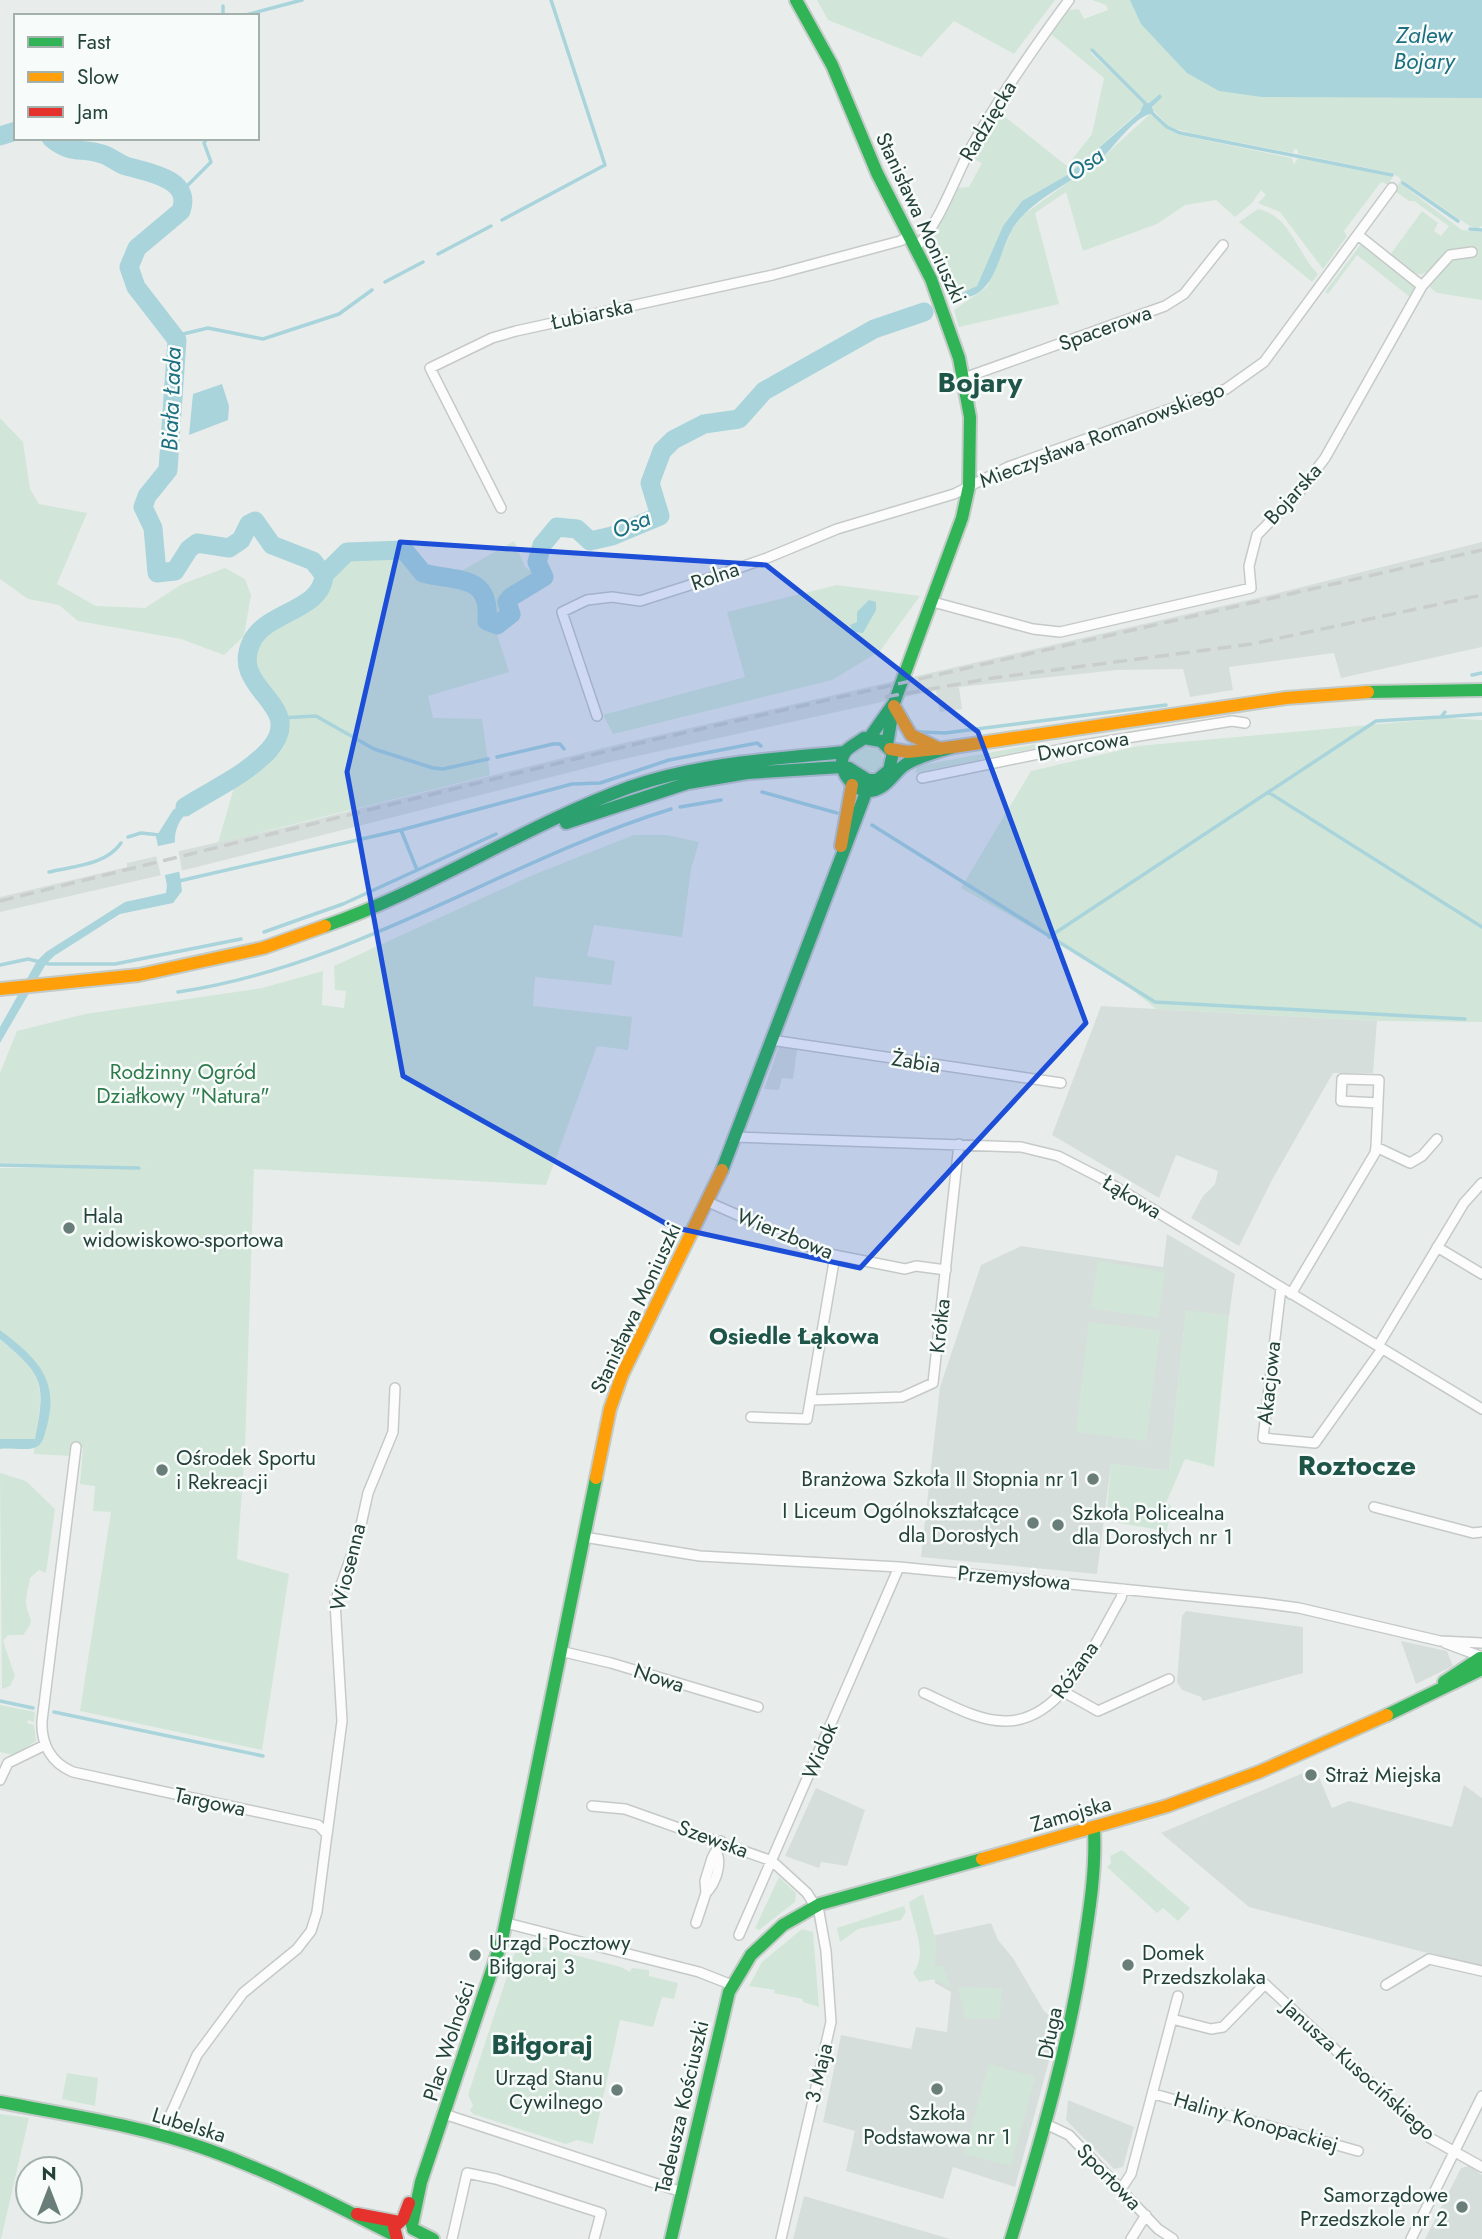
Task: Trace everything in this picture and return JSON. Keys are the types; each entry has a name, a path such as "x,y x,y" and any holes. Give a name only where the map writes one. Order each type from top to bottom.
{"street":[{"name":"Stanisława Moniuszki","path":"796,0 832,65 877,173 912,241 947,320 964,378 971,433 969,486 959,530 894,704 889,747"},
{"name":"Radzięcka","path":"912,241 930,229 998,102 1069,0"},
{"name":"Mieczysława Romanowskiego","path":"969,486 1008,467 1226,389 1241,381 1264,362 1392,188"},
{"path":"1358,235 1422,286"},
{"name":"Łubiarska","path":"501,508 430,368 492,338 516,331 773,275 900,241 912,241"},
{"name":"Spacerowa","path":"964,378 1165,306 1184,294 1223,245"},
{"name":"Bojarska","path":"933,602 1033,629 1060,632 1251,588 1249,566 1257,535 1301,490 1325,458 1422,286 1450,254 1472,252"},
{"name":"Rolna","path":"597,716 562,612 587,600 612,597 640,601 767,558 837,529 954,494 969,486"},
{"path":"0,989 148,974 263,948 362,912 597,800 663,777 747,761 834,755 845,752 856,741 870,737 899,752 940,749 1306,696 1482,690"},
{"name":"Stanisława Moniuszki","path":"870,737 894,704"},
{"path":"894,704 909,733 940,749"},
{"name":"Dworcowa","path":"922,778 1046,752 1232,721 1245,723"},
{"path":"1043,733 1046,752"},
{"path":"870,785 891,767 893,755 889,747"},
{"path":"845,752 845,776 852,785 870,785 887,784 903,766 953,747"},
{"path":"528,835 646,795 698,782 780,770 849,768 870,785"},
{"name":"Stanisława Moniuszki","path":"841,852 852,785"},
{"name":"Stanisława Moniuszki","path":"506,1923 614,1395 708,1202 841,852 853,830 870,785"},
{"name":"Żabia","path":"771,1040 1061,1083"},
{"path":"1291,1294 1373,1159 1376,1147 1379,1080 1342,1079 1341,1101 1378,1102"},
{"name":"Łąkowa","path":"734,1137 1021,1147 1068,1160 1482,1409"},
{"path":"1376,1147 1410,1163 1422,1156 1437,1139"},
{"name":"Krótka","path":"811,1400 902,1397 933,1384 959,1144"},
{"path":"1380,1348 1464,1203 1482,1183"},
{"name":"Wierzbowa","path":"708,1202 835,1256 905,1269 916,1266 946,1270"},
{"path":"1437,1247 1482,1274"},
{"path":"751,1417 807,1419 835,1256"},
{"name":"Akacjowa","path":"1281,1288 1263,1438 1315,1443 1380,1348"},
{"name":"Wiosenna","path":"327,1835 342,1721 335,1602 359,1534 363,1506 393,1432 395,1388"},
{"path":"0,1780 8,1763 45,1745 42,1724 76,1447"},
{"path":"1374,1507 1474,1533 1482,1532"},
{"name":"Przemysłowa","path":"584,1537 700,1556 900,1567 1299,1608 1440,1641 1481,1656"},
{"name":"Widok","path":"739,1935 900,1567"},
{"name":"Różana","path":"924,1693 980,1717 1003,1721 1025,1720 1046,1709 1064,1692 1121,1598 1123,1589"},
{"name":"Nowa","path":"560,1651 611,1663 758,1707"},
{"name":"Zamojska","path":"732,1985 743,1965 763,1942 786,1923 816,1906 1094,1829 1260,1773 1355,1730 1436,1689 1481,1656"},
{"path":"1064,1692 1098,1711 1170,1679"},
{"name":"Targowa","path":"45,1745 59,1764 73,1772 318,1825 327,1835"},
{"name":"Szewska","path":"592,1806 625,1808 772,1861 807,1893 816,1906"},
{"name":"Długa","path":"1011,2239 1048,2125 1065,2058 1080,1974 1095,1860 1094,1829"},
{"path":"162,2136 197,2055 243,1993 297,1949 311,1931 317,1912 327,1835"},
{"path":"696,1923 706,1893 705,1881 712,1858 721,1841"},
{"name":"3 Maja","path":"781,2239 831,2022 827,1951 816,1906"},
{"path":"506,1923 699,1972 732,1985"},
{"name":"Plac Wolności","path":"506,1923 444,2115 682,2192"},
{"path":"1386,1985 1429,1959 1482,1971"},
{"name":"Janusza Kusocińskiego","path":"1172,2019 1211,2029 1223,2027 1265,1984 1430,2138 1482,2167"},
{"name":"Tadeusza Kościuszki","path":"671,2239 732,1985"},
{"path":"1121,2189 1130,2174 1154,2094 1178,1996"},
{"name":"Haliny Konopackiej","path":"1154,2094 1358,2151"},
{"path":"1411,2239 1482,2096"},
{"name":"Lubelska","path":"0,2102 76,2115 162,2136 258,2169 357,2214 407,2227 433,2239"},
{"path":"396,2238 394,2227 407,2227 414,2190 421,2182 444,2115"},
{"name":"Sportowa","path":"1048,2125 1069,2135 1146,2215 1131,2239"},
{"path":"452,2239 467,2173 496,2179 601,2213 594,2239"},
{"name":"Lubelska","path":"357,2214 366,2223 396,2238"},
{"path":"1146,2215 1173,2239"}],"highlighted area":[{"path":"400,542 766,565 978,732 1086,1023 860,1268 672,1227 403,1076 347,772"}],"shaded area":[{"path":"1482,542 1482,647 1341,678 1334,653 1229,667 1233,690 1190,697 1183,669 1117,670 959,687 962,709 940,712 936,691 918,694 610,762 197,867 0,912 0,897 127,867 127,863 285,827 607,747 1266,596"},
{"path":"1101,1006 1377,1021 1373,1073 1333,1073 1272,1180 1239,1246 1191,1218 1203,1196 1215,1184 1218,1171 1176,1155 1159,1198 1052,1135"},
{"path":"779,1046 797,1050 793,1079 782,1078 779,1090 764,1089"},
{"path":"1167,1234 1235,1274 1229,1316 1186,1311 1169,1471 1111,1464 1097,1574 921,1557 940,1387 981,1265 1021,1246 1163,1267"},
{"path":"1186,1611 1303,1627 1303,1673 1203,1701 1201,1697 1182,1690 1177,1682 1182,1616"},
{"path":"1401,1641 1447,1651 1453,1666 1416,1684"},
{"path":"1315,1768 1332,1808 1349,1801 1452,1827 1464,1785 1482,1798 1482,1967 1249,1907 1161,1833"},
{"path":"816,1788 865,1810 847,1866 821,1862 819,1868 785,1856"},
{"name":"Szkoła Podstawowa nr 1","path":"991,1923 998,1940 1013,1958 1044,2011 1059,2024 1015,2187 953,2167 943,2199 846,2171 855,2131 823,2122 841,2035 911,2049 916,2027 947,2032 951,1992 935,1983 927,1937"},
{"path":"1068,2100 1134,2127 1123,2167 1114,2169 1066,2120"},
{"name":"Samorządowe Przedszkole nr 2","path":"1469,2166 1482,2175 1482,2239 1425,2239 1461,2168"},
{"path":"804,2196 950,2239 793,2239"}],"green space":[{"path":"817,0 1055,0 1014,54 954,21 921,57 828,20"},
{"path":"1092,0 1482,0 1482,226 1477,229 1468,225 1404,181 1401,184 1462,230 1482,232 1482,300 1437,293 1427,285 1454,256 1469,249 1452,250 1423,274 1411,271 1390,255 1422,211 1438,223 1434,231 1441,236 1449,226 1395,191 1401,179 1392,173 1298,154 1298,150 1294,149 1293,153 1170,127 1152,109 1160,95 1149,103 1146,102 1092,48 1090,52 1144,103 1142,109 1069,174 1022,201 1003,226 977,286 971,291 959,292 959,297 949,301 930,242 956,188 969,187 982,163 973,159 999,112 1067,166 1092,134 1104,78 1051,34 1068,10 1079,9 1084,19 1108,10 1106,5"},
{"path":"1150,114 1180,135 1292,158 1294,165 1298,158 1393,177 1388,185 1382,182 1378,186 1344,231 1347,236 1323,269 1280,212 1258,203 1266,195 1261,190 1252,203 1235,217 1216,200 1185,205 1157,224 1083,251 1066,192 1035,213 1059,304 959,327 954,310 987,287 1012,230 1023,215 1102,158"},
{"path":"1258,209 1269,213 1286,227 1318,274 1312,282 1239,222"},
{"path":"1361,244 1412,283 1416,289 1411,298 1357,255 1328,294 1325,292"},
{"path":"0,418 23,442 30,489 39,504 87,513 57,584 96,606 145,608 182,584 225,568 245,579 251,595 244,636 224,655 181,639 78,621 59,605 28,599 0,579"},
{"path":"514,541 525,567 541,578 505,599 506,617 497,623 488,619 489,602 482,590 456,574"},
{"path":"396,550 408,556 420,571 420,575 449,578 469,584 483,596 486,608 485,623 495,628 509,672 428,696 433,718 482,719 490,775 218,843 235,784 271,756 288,722 280,705 257,676 252,658 254,648 269,630 323,596 343,559 362,552 365,560 369,560 375,553"},
{"path":"837,585 920,596 880,651 832,680 613,734 603,715 745,677 727,612"},
{"path":"1446,718 1482,720 1482,1022 1377,1021 1156,1009 1109,971 961,888 1031,771 1138,746"},
{"path":"1037,744 1041,747 915,773 917,766"},
{"path":"868,746 879,749 884,759 880,768 871,772 851,760 858,750"},
{"name":"Rodzinny Ogród Działkowy \"Natura\"","path":"634,835 666,835 699,842 691,869 682,937 594,925 587,956 615,961 611,985 535,977 533,1006 632,1017 628,1050 597,1046 546,1185 254,1169 245,1449 237,1559 289,1574 262,1750 80,1711 111,1512 93,1511 95,1486 80,1484 83,1448 71,1447 70,1456 34,1454 34,1448 43,1440 49,1404 43,1377 36,1365 27,1353 0,1330 0,1168 151,1167 0,1163 0,1073 17,1031 85,1014 262,988 323,971 322,1005 344,1008 346,991 335,990 334,966 533,875"},
{"path":"1098,1261 1165,1272 1158,1318 1091,1308"},
{"path":"1186,1310 1229,1316 1214,1467 1185,1459 1166,1503 1171,1505 1167,1531 1106,1521 1111,1464 1169,1471"},
{"path":"1089,1322 1160,1331 1146,1441 1076,1432"},
{"path":"0,1339 25,1362 38,1382 40,1405 35,1439 0,1439"},
{"path":"0,1473 26,1481 55,1509 46,1573 39,1570 30,1578 26,1602 30,1625 23,1635 8,1635 3,1641 15,1676 10,1686 2,1689"},
{"path":"0,1705 35,1712 34,1722 28,1720 27,1723 34,1725 36,1741 14,1755 0,1752"},
{"path":"1122,1850 1190,1908 1178,1921 1163,1908 1157,1913 1107,1867 1111,1863 1110,1856"},
{"path":"779,1877 796,1893 795,1902 759,1930 755,1928"},
{"path":"923,1894 936,1941 935,1966 943,1966 951,1988 935,1979 919,1982 913,1973 918,1965 920,1947 909,1902"},
{"path":"904,1906 906,1912 901,1920 858,1929 840,1942 837,1928"},
{"path":"802,1929 813,1932 819,2007 803,2002 803,1999 774,1993 775,1990 749,1986 762,1962"},
{"path":"531,1944 621,1967 630,1972 632,1968 649,1970 649,1976 678,1983 674,1999 662,1997 653,2027 620,2020 593,2144 577,2140 566,2144 473,2114 470,2110 473,2105 468,2095 515,1952 525,1954"},
{"path":"958,1987 1002,1988 999,2019 965,2018"},
{"path":"989,2064 1035,2077 1011,2166 964,2154"},
{"path":"67,2073 98,2078 95,2106 62,2099"},
{"path":"0,2114 29,2118 20,2155 14,2155 14,2183 0,2239"}],"water":[{"name":"Zalew Bojary","path":"1130,0 1482,0 1482,98 1262,97 1219,91 1187,73 1141,24"},
{"path":"1160,94 1162,97 1152,107 1154,113 1140,119 1102,158 1021,217 1008,238 989,281 974,295 963,298 962,293 977,286 1003,226 1022,201 1069,174 1140,112 1144,103 1149,103"},
{"path":"222,384 229,406 228,420 189,435 193,394"},
{"path":"869,600 876,602 876,610 863,633 853,632 850,625 857,622 857,612"},
{"path":"202,792 207,799 192,808 177,828 175,850 182,891 173,903 120,914 54,956 46,964 0,1043 0,1027 37,961 46,952 125,902 166,893 167,885 156,837 173,810"},
{"path":"0,1330 34,1360 47,1382 50,1409 47,1426 42,1442 34,1448 0,1449 0,1439 35,1439 40,1393 33,1372 26,1362 0,1339"}],"pier":[{"path":"177,842 182,871 161,876 154,847"}],"waterway":[{"path":"250,14 302,0"},
{"path":"502,220 605,165 551,0"},
{"path":"223,6 223,14"},
{"path":"1092,50 1147,105"},
{"path":"1151,112 1167,127 1180,133 1392,175"},
{"name":"Biała Łada","path":"0,136 14,132"},
{"name":"Biała Łada","path":"54,140 64,147 102,154 126,166 166,178 180,191 183,200 181,211 137,248 129,267 136,287 177,340 168,470 147,496 143,507 153,528 157,573 175,571 189,549 197,543 229,548 241,540 249,524 255,521 272,545 313,561 324,575 321,587 314,596 259,631 252,641 247,658 257,685 275,708 280,720 279,734 269,750 250,767 185,807"},
{"path":"180,193 211,162 204,143 206,140"},
{"path":"1403,183 1458,221"},
{"path":"438,254 491,226"},
{"path":"1470,229 1482,230"},
{"path":"385,282 423,262"},
{"path":"175,336 208,328 263,339 339,314 372,290"},
{"name":"Osa","path":"324,575 347,552 404,550 423,573 459,579 477,587 487,606 487,621 497,625 511,614 507,602 511,597 544,577 537,562 542,545 557,527 577,529 590,541 612,536 660,516 650,483 662,451 673,440 704,424 739,419 764,391 874,329 924,312"},
{"path":"1472,675 1482,673"},
{"path":"920,732 945,733 1166,705"},
{"path":"1049,937 1376,721 1441,717 1445,712"},
{"path":"1442,717 1482,714"},
{"path":"280,718 316,716 374,749 433,768 443,769 488,759"},
{"path":"179,881 401,830 572,784 600,783 669,760 757,743 761,746"},
{"path":"497,757 553,744 560,744 564,749"},
{"path":"762,792 837,813"},
{"path":"1268,792 1482,927"},
{"path":"680,807 721,800"},
{"path":"178,992 243,979 306,960 428,910 548,856 671,809"},
{"path":"872,825 1155,1002 1465,1019"},
{"path":"401,830 417,870"},
{"path":"128,837 141,833 160,835"},
{"path":"264,932 343,904 496,834"},
{"path":"49,872 98,860 107,856 121,843"},
{"path":"0,965 28,959 49,964 115,964 241,939"},
{"path":"0,1165 139,1168"},
{"path":"0,1701 33,1708"},
{"path":"54,1712 263,1756"}],"railway":[{"path":"0,901 640,743 1482,550"},
{"path":"885,697 993,678 1252,644 1482,595"}],"traffic: fast":[{"path":"796,0 832,65 877,173 931,279 959,358 970,417 969,486 962,518 894,703 887,745"},
{"path":"1368,692 1482,690"},
{"path":"870,737 894,703"},
{"path":"566,823 688,783 747,773 841,767 842,767 843,767 844,767 868,780 877,780 889,770 893,753 881,741 864,738 846,751 842,763 843,770 850,782 862,790 874,790 883,786 907,763 953,747"},
{"path":"325,926 403,894 591,802 630,787 709,767 845,752"},
{"path":"722,1170 870,782"},
{"path":"412,2225 421,2182 502,1940 596,1478"},
{"path":"1444,1682 1480,1658"},
{"path":"1387,1715 1482,1669"},
{"path":"1011,2239 1043,2130 1078,1982 1090,1902 1094,1829"},
{"path":"671,2239 729,1992 751,1955 783,1925 820,1904 982,1859"},
{"path":"0,2102 132,2128 209,2150 280,2179 394,2235"},
{"path":"413,2229 433,2239"}],"traffic: slow":[{"path":"890,749 908,752 953,747 1286,698 1368,692"},
{"path":"894,706 911,735 940,749"},
{"path":"841,846 852,785"},
{"path":"0,989 139,975 263,948 325,926"},
{"path":"596,1478 610,1409 622,1375 722,1170"},
{"path":"982,1859 1167,1806 1259,1772 1387,1715"}],"traffic: jam":[{"path":"397,2239 394,2227 403,2219 409,2203"},
{"path":"357,2214 399,2222"}],"place":[{"name":"Hala widowiskowo-sportowa","path":"69,1228"},
{"name":"Ośrodek Sportu i Rekreacji","path":"162,1470"},
{"name":"Branżowa Szkoła II Stopnia nr 1","path":"1093,1479"},
{"name":"I Liceum Ogólnokształcące dla Dorosłych","path":"1033,1523"},
{"name":"Szkoła Policealna dla Dorosłych nr 1","path":"1058,1525"},
{"name":"Straż Miejska","path":"1311,1775"},
{"name":"Urząd Pocztowy Biłgoraj 3","path":"475,1955"},
{"name":"Domek Przedszkolaka","path":"1128,1965"},
{"name":"Szkoła Podstawowa nr 1","path":"937,2089"},
{"name":"Urząd Stanu Cywilnego","path":"617,2090"},
{"name":"Samorządowe Przedszkole nr 2","path":"1462,2207"}],"district":[{"name":"Bojary","path":"980,382"},
{"name":"Osiedle Łąkowa","path":"794,1336"},
{"name":"Roztocze","path":"1357,1465"},
{"name":"Biłgoraj","path":"542,2044"}]}
